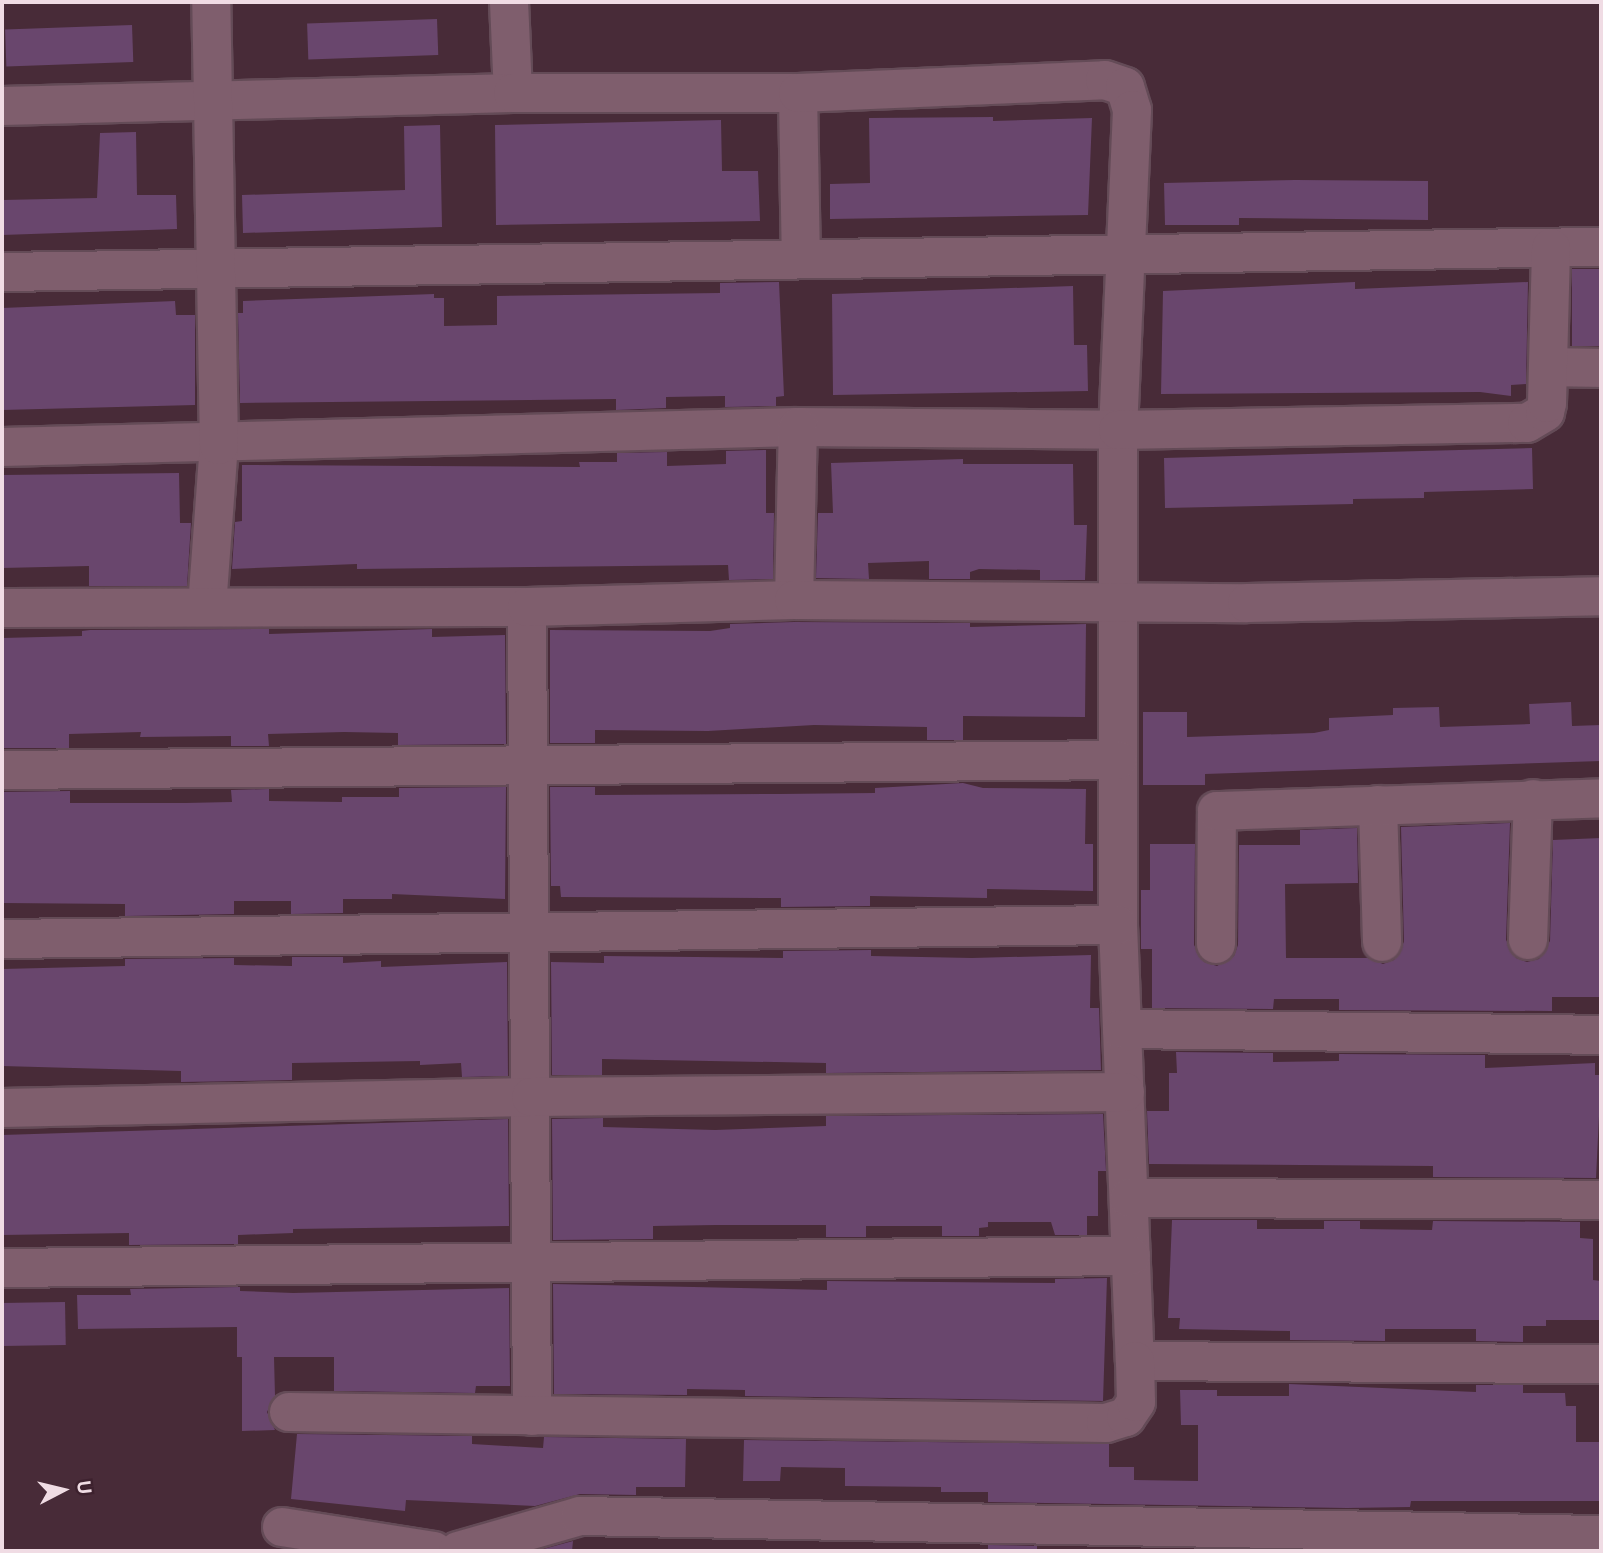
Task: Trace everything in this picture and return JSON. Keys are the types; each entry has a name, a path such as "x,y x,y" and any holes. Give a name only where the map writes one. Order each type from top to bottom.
{"street":[{"path":"207,607 219,445 213,266 211,2"},
{"path":"509,2 513,93"},
{"path":"2,106 513,93 798,93 1105,80 1125,87 1132,110 1118,430 1118,925 1136,1402 1126,1417 1105,1423 289,1412"},
{"path":"798,93 801,259"},
{"path":"2,447 219,445 798,427 1118,430 1527,423 1545,412 1550,367 1551,247"},
{"path":"2,272 213,266 1125,256 1601,247"},
{"path":"1550,367 1601,368"},
{"path":"794,600 798,427"},
{"path":"2,608 527,607 794,600 1118,601 1601,596"},
{"path":"527,607 526,767 531,1097 528,1259 532,1416"},
{"path":"2,770 1118,760"},
{"path":"1216,944 1217,811 1601,798"},
{"path":"1528,940 1532,799"},
{"path":"1378,806 1382,942"},
{"path":"2,939 1118,925"},
{"path":"1122,1028 1601,1035"},
{"path":"2,1108 531,1097 1125,1092"},
{"path":"1129,1198 1601,1200"},
{"path":"2,1268 528,1259 1131,1256"},
{"path":"1135,1361 1601,1364"},
{"path":"457,1551 580,1516 799,1536 1527,1543 1601,1535"},
{"path":"282,1528 434,1551"}],"building":[{"path":"437,19 438,55 308,60 307,24"},
{"path":"132,25 133,62 6,66 5,29"},
{"path":"993,117 993,121 1092,118 1088,215 830,219 830,184 870,183 869,118"},
{"path":"721,120 722,171 758,171 760,221 496,225 495,125"},
{"path":"440,125 442,227 243,233 242,195 405,190 404,126"},
{"path":"136,132 137,195 176,195 177,229 2,235 2,200 97,198 100,133"},
{"path":"1428,181 1428,220 1239,218 1239,225 1165,225 1164,183"},
{"path":"1572,269 1601,269 1601,346 1572,346"},
{"path":"779,282 784,396 776,397 776,406 725,407 725,396 666,397 666,408 616,410 616,399 240,403 238,313 243,313 243,301 434,294 434,298 444,298 444,326 497,325 497,296 720,293 720,283"},
{"path":"1355,282 1355,289 1528,282 1526,384 1511,385 1511,396 1480,392 1161,394 1163,291"},
{"path":"1073,286 1074,345 1087,345 1088,391 833,395 832,294"},
{"path":"175,301 176,315 195,315 195,405 2,410 2,308"},
{"path":"1532,448 1533,489 1424,492 1424,498 1353,499 1353,504 1165,508 1164,458"},
{"path":"766,450 766,513 774,513 773,579 729,580 728,565 357,569 357,564 232,569 235,522 242,521 242,465 580,467 579,462 617,462 617,453 667,452 667,466 726,464 726,451"},
{"path":"963,459 963,464 1073,464 1074,525 1087,525 1085,580 1040,580 1040,570 979,569 970,572 970,579 929,579 929,561 868,563 869,579 816,578 818,513 833,513 831,463"},
{"path":"179,473 180,523 191,523 187,586 89,586 89,566 2,568 2,475"},
{"path":"970,623 970,627 1086,624 1085,717 963,716 963,740 927,740 927,727 814,725 708,731 595,730 595,743 550,743 550,630 710,631 730,628 730,624"},
{"path":"269,629 269,634 432,629 432,637 505,635 506,744 398,745 398,733 344,732 268,734 269,746 231,746 231,736 140,737 141,732 69,734 69,748 2,748 2,638 82,636 82,631 90,630"},
{"path":"1571,702 1572,726 1601,725 1601,761 1205,774 1205,785 1143,785 1143,712 1187,712 1187,737 1314,733 1329,730 1329,718 1393,715 1393,708 1439,707 1440,727 1530,724 1529,704"},
{"path":"963,783 983,788 1086,789 1085,844 1093,844 1093,891 987,889 987,898 870,896 870,906 781,907 781,898 561,897 560,886 551,886 550,787 595,787 595,795 779,794 875,793 875,788"},
{"path":"506,787 505,899 392,894 392,899 343,899 343,913 291,914 291,901 234,901 234,914 125,916 125,904 2,903 2,792 70,791 70,803 185,803 232,802 231,790 269,789 269,801 342,802 342,797 399,797 399,788"},
{"path":"1510,823 1506,940 1516,958 1527,962 1539,959 1550,941 1553,840 1601,838 1601,997 1552,997 1552,1011 1339,1010 1339,999 1274,999 1273,1009 1152,1008 1152,949 1141,949 1141,890 1150,890 1150,844 1195,844 1194,945 1204,962 1217,966 1234,956 1238,945 1239,845 1300,845 1300,830 1357,828 1358,883 1285,884 1286,958 1368,958 1383,964 1394,960 1404,942 1401,827"},
{"path":"871,950 871,956 972,958 1091,955 1090,1008 1099,1008 1101,1070 826,1073 826,1063 602,1059 602,1075 552,1075 551,962 604,963 604,956 783,958 783,951"},
{"path":"292,957 343,957 343,963 381,961 381,967 507,962 508,1076 462,1077 461,1063 420,1065 420,1061 292,1063 292,1080 181,1082 181,1071 2,1066 2,969 125,966 125,959 234,958 234,965 292,966"},
{"path":"1176,1052 1273,1053 1273,1062 1339,1061 1339,1054 1485,1055 1485,1068 1595,1063 1595,1075 1601,1075 1596,1178 1433,1177 1433,1166 1149,1164 1147,1111 1169,1111 1169,1073 1177,1073"},
{"path":"1103,1114 1106,1171 1098,1171 1098,1216 1087,1216 1087,1235 1055,1235 1051,1222 988,1222 988,1227 979,1228 979,1236 942,1236 942,1226 866,1226 866,1237 826,1237 826,1225 716,1225 653,1226 653,1239 553,1240 552,1119 603,1118 603,1127 715,1130 826,1126 826,1116"},
{"path":"508,1119 509,1226 293,1229 293,1233 238,1235 238,1244 129,1245 129,1233 2,1235 2,1135"},
{"path":"1172,1220 1257,1220 1257,1229 1324,1229 1324,1221 1360,1221 1360,1229 1432,1230 1433,1221 1580,1222 1580,1238 1593,1239 1593,1280 1601,1281 1601,1320 1546,1320 1546,1326 1523,1326 1523,1342 1476,1341 1476,1329 1385,1329 1385,1341 1290,1340 1290,1331 1179,1329 1180,1318 1168,1318"},
{"path":"1107,1278 1103,1401 745,1396 745,1390 687,1389 687,1395 554,1394 553,1284 827,1290 827,1281 1055,1283 1055,1279"},
{"path":"240,1287 240,1291 293,1293 509,1288 510,1386 476,1386 475,1393 334,1391 334,1357 274,1357 275,1396 267,1412 275,1430 242,1431 242,1357 237,1357 237,1327 78,1329 77,1295 131,1295 130,1289"},
{"path":"65,1302 66,1345 3,1346 2,1303"},
{"path":"1289,1384 1476,1392 1476,1385 1523,1385 1523,1393 1565,1393 1566,1406 1576,1406 1576,1442 1599,1442 1599,1501 1411,1501 1410,1507 1347,1508 988,1502 988,1492 941,1492 941,1487 845,1486 845,1468 781,1467 780,1481 743,1481 744,1440 1109,1444 1109,1467 1134,1467 1134,1480 1198,1481 1198,1425 1181,1425 1180,1390 1217,1390 1217,1396 1289,1396"},
{"path":"297,1434 472,1436 472,1444 543,1448 544,1437 686,1439 685,1487 636,1487 636,1495 580,1494 535,1506 406,1500 405,1511 291,1499"},
{"path":"573,1541 572,1551 536,1551"},
{"path":"988,1545 1037,1546 1037,1551 988,1551"}]}
